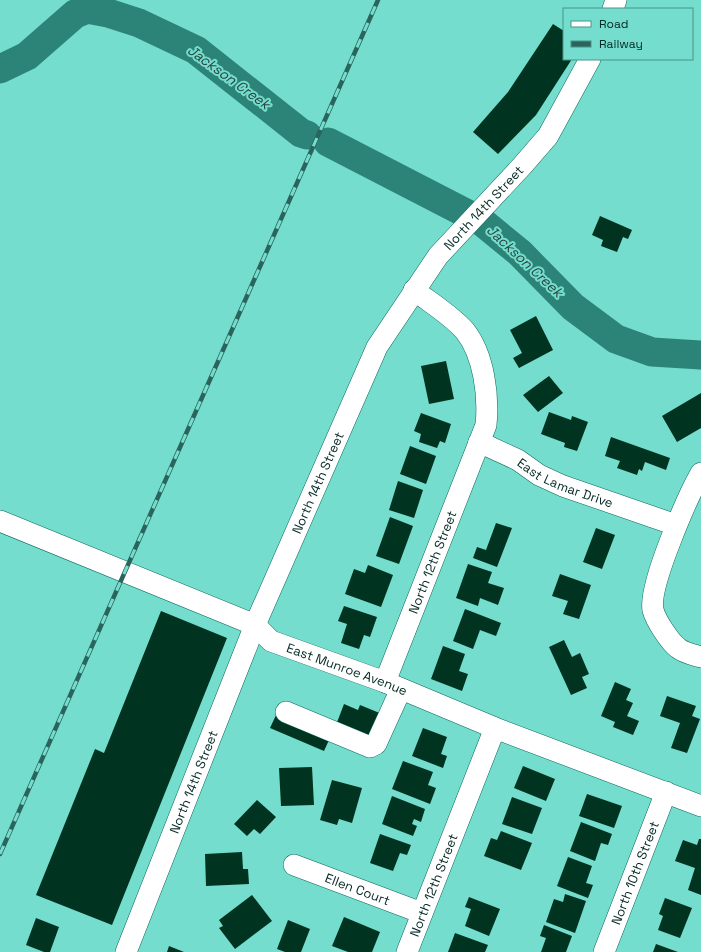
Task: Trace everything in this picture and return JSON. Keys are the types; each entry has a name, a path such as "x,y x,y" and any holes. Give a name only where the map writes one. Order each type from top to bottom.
{"street":[{"name":"North 14th Street","path":"126,952 255,625 377,347 438,256 548,136 589,60"},
{"path":"414,290 465,332 475,351 483,372 488,409 486,425 479,442"},
{"name":"East Lamar Drive","path":"479,442 518,460 539,475 563,486 676,525"},
{"name":"North 12th Street","path":"286,712 370,747 376,744 393,686 479,442"},
{"path":"701,473 676,525 656,589 653,610 660,626 678,649 701,658"},
{"name":"East Munroe Avenue","path":"0,521 255,625 271,641 393,686 495,728 701,806"},
{"name":"North 12th Street","path":"407,952 495,728"},
{"name":"North 10th Street","path":"604,952 666,792"},
{"name":"Ellen Court","path":"294,865 422,913"}],"building":[{"path":"553,24 563,30 563,60 571,60 536,115 498,154 473,132 508,92"},
{"path":"600,216 632,230 628,239 623,237 617,252 601,246 603,240 592,235"},
{"path":"536,316 553,350 519,368 513,358 522,353 510,330"},
{"path":"446,361 454,399 429,404 421,366"},
{"path":"549,376 563,393 538,412 523,395"},
{"path":"701,393 701,428 677,442 662,416"},
{"path":"549,412 571,420 572,416 588,422 577,451 564,447 565,443 541,434"},
{"path":"421,413 451,424 445,443 440,441 437,448 419,442 421,434 414,431"},
{"path":"611,437 670,458 666,470 645,462 642,471 639,469 637,475 617,468 620,461 605,456"},
{"path":"410,446 436,456 426,484 400,474"},
{"path":"398,481 423,490 414,518 389,510"},
{"path":"390,517 413,526 399,564 376,556"},
{"path":"496,523 512,528 497,567 473,558 477,547 486,550"},
{"path":"596,528 615,535 602,569 583,562"},
{"path":"468,564 492,572 488,583 504,588 498,605 480,598 478,606 456,598"},
{"path":"368,565 393,575 381,607 345,594 354,569 365,573"},
{"path":"560,574 591,585 579,619 563,614 568,601 552,596"},
{"path":"344,606 377,617 370,637 364,635 359,649 341,643 347,624 338,621"},
{"path":"465,609 501,623 496,636 480,630 473,649 453,641"},
{"path":"161,611 227,638 112,925 36,895 95,749 104,753"},
{"path":"564,640 572,657 580,653 589,674 582,677 587,688 571,695 549,647"},
{"path":"443,646 465,654 459,671 468,674 462,691 431,679"},
{"path":"615,682 631,689 626,700 633,703 627,716 639,721 633,735 613,727 615,722 601,716"},
{"path":"667,696 696,706 692,716 700,719 687,753 671,748 680,723 660,716"},
{"path":"344,704 358,710 360,705 382,714 371,740 336,725"},
{"path":"277,713 329,740 324,751 270,728"},
{"path":"423,728 447,737 441,754 447,756 443,768 412,756"},
{"path":"403,761 433,772 428,785 436,788 430,804 392,789"},
{"path":"523,766 555,779 546,801 514,788"},
{"path":"312,767 314,805 281,806 279,768"},
{"path":"332,780 362,788 352,823 339,819 337,825 320,820"},
{"path":"587,794 622,806 614,828 579,816"},
{"path":"392,796 425,809 421,822 414,819 412,824 417,826 413,836 382,824"},
{"path":"512,797 542,808 532,834 502,824"},
{"path":"257,800 276,817 260,834 254,829 247,836 234,824"},
{"path":"581,822 612,834 608,845 601,843 595,861 570,851"},
{"path":"501,831 532,843 521,870 484,856 491,838 497,840"},
{"path":"380,834 411,845 407,855 400,853 393,871 370,863"},
{"path":"699,839 701,839 701,895 688,890 695,868 675,861 683,840 697,845"},
{"path":"242,852 243,869 248,869 249,884 206,886 205,854"},
{"path":"568,857 592,866 586,883 593,885 588,898 557,886"},
{"path":"565,894 586,901 575,933 546,922 554,899 563,902"},
{"path":"252,895 272,921 235,949 219,928 223,926 219,920"},
{"path":"469,897 500,909 489,936 465,926 471,909 465,907"},
{"path":"665,898 692,908 680,938 658,930 663,916 659,914"},
{"path":"344,917 380,932 372,952 348,952 332,946"},
{"path":"36,918 59,927 50,952 44,952 26,945"},
{"path":"288,920 310,929 301,952 285,952 277,949"},
{"path":"544,925 572,936 566,952 541,952 546,938 540,936"},
{"path":"455,933 488,945 485,952 448,952"},
{"path":"656,944 678,952 653,952"},
{"path":"169,946 184,952 167,952"}],"waterway":[{"name":"Jackson Creek","path":"0,69 27,56 75,14 87,9 108,13 139,23 196,50 301,133 307,135"},
{"name":"Jackson Creek","path":"328,142 481,221 520,253 573,307 616,339 652,352 701,355"}],"railway":[{"path":"0,854 378,0"}]}
